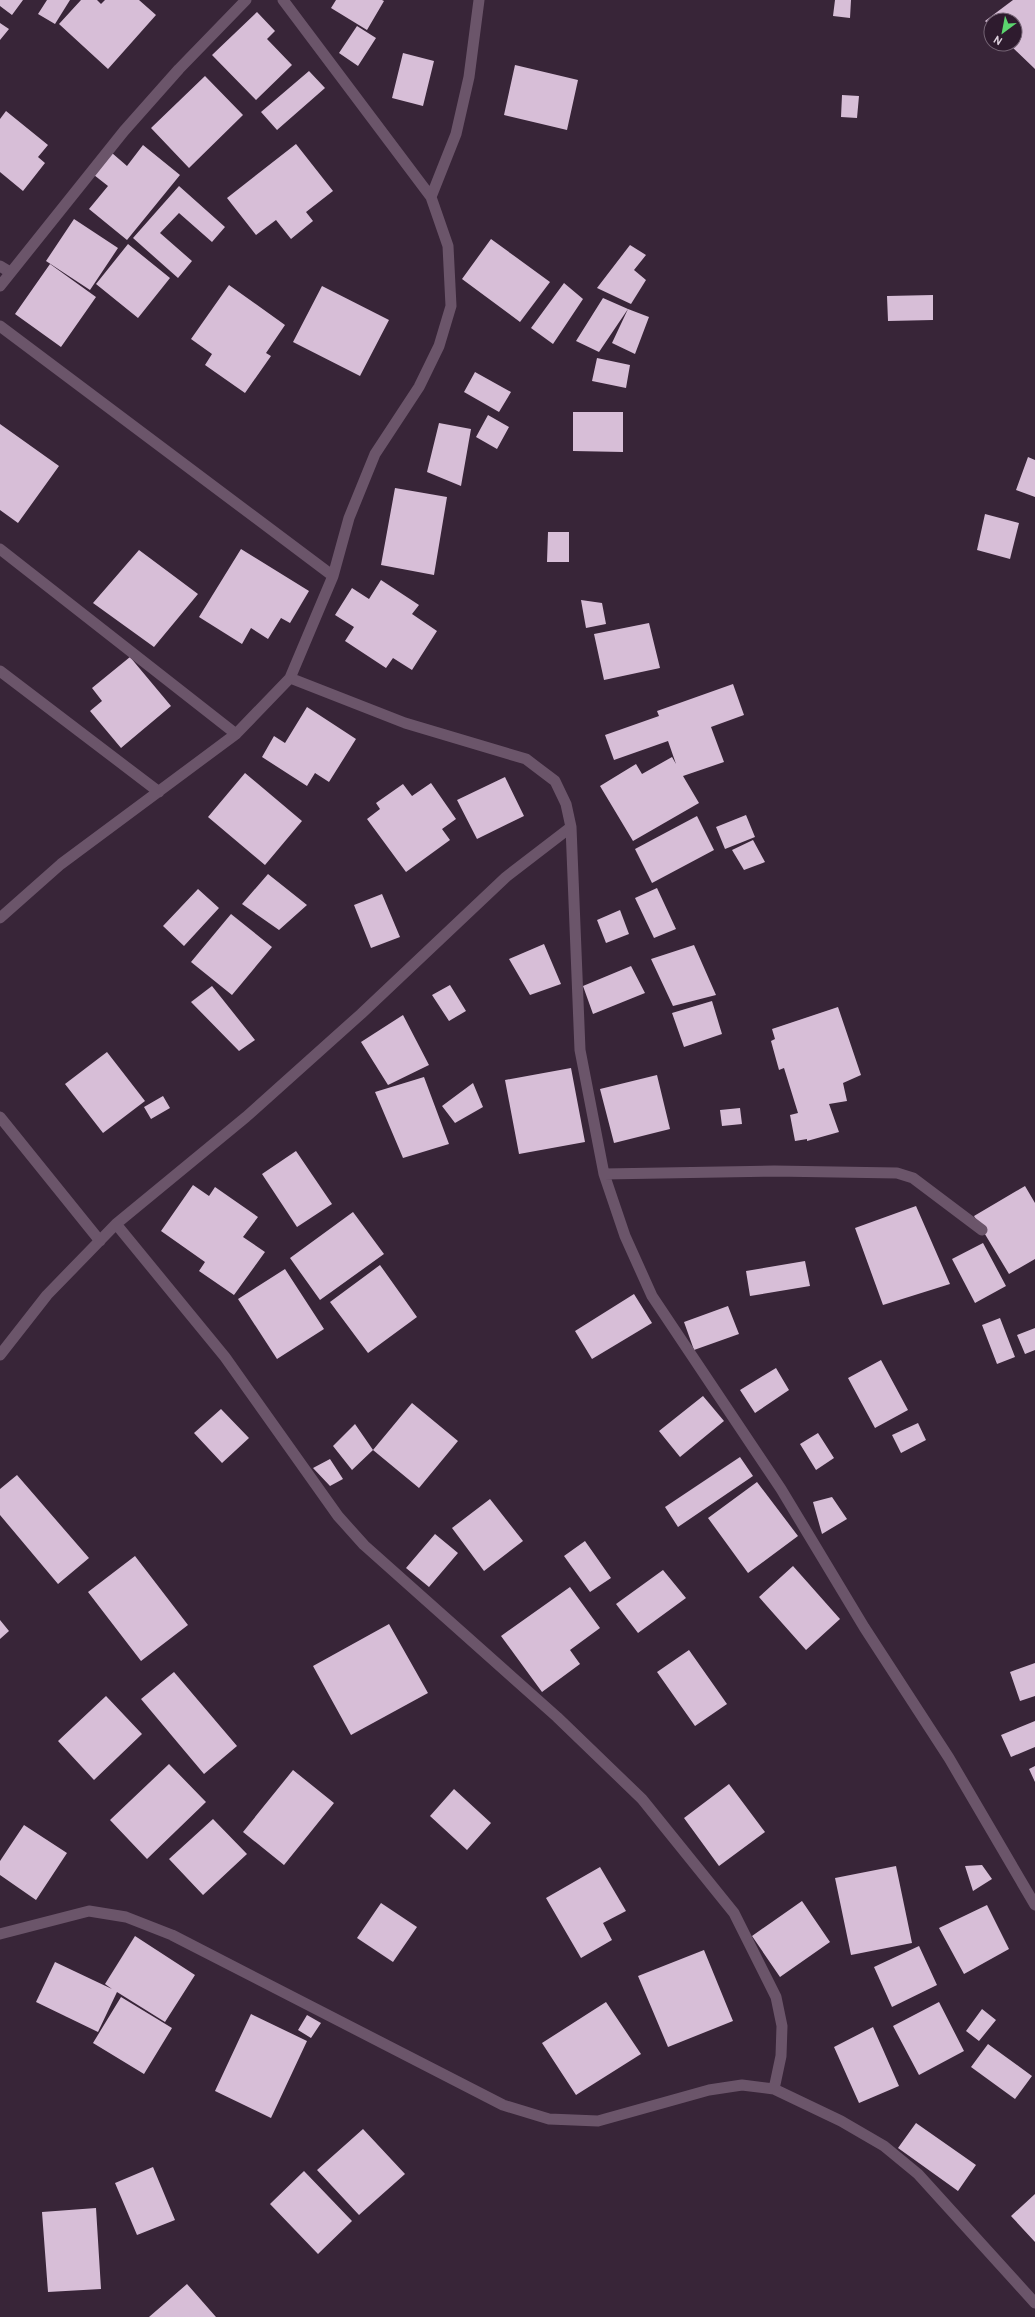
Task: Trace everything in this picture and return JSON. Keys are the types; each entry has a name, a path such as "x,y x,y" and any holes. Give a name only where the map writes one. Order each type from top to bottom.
{"street":[{"path":"0,286 124,132 179,69 246,0"},
{"path":"0,918 61,864 236,734 290,678 333,576 349,518 376,454 419,387 438,346 451,306 448,246 431,198 283,0"},
{"path":"431,198 456,134 469,76 479,0"},
{"path":"0,266 10,272"},
{"path":"0,326 333,576"},
{"path":"0,549 236,734"},
{"path":"0,671 159,792"},
{"path":"290,678 405,723 526,759 555,781 566,804 571,827 580,1050 604,1174 625,1236 652,1296 781,1489 864,1627 949,1758 1035,1905"},
{"path":"0,1355 47,1295 116,1224 246,1117 361,1014 506,876 571,827"},
{"path":"0,1117 100,1241"},
{"path":"604,1174 774,1171 897,1174 913,1178 982,1230"},
{"path":"116,1224 225,1357 338,1516 364,1545 557,1718 642,1799 734,1913 776,1997 782,2034 774,2090"},
{"path":"0,1934 89,1911 126,1916 172,1934 504,2105 550,2119 598,2121 709,2090 742,2085 774,2090 841,2121 884,2146 918,2174 1035,2303"}],"building":[{"path":"0,0 23,0 12,15 0,6"},
{"path":"47,0 70,0 55,24 38,14"},
{"path":"81,0 97,0 101,4 105,0 139,0 156,15 108,69 59,24"},
{"path":"336,0 384,1 367,30 331,8"},
{"path":"835,0 851,0 850,18 833,16"},
{"path":"1013,0 1035,0 1035,69 1017,52 1023,52 1023,12 997,12"},
{"path":"257,12 275,31 267,39 292,65 256,100 212,55"},
{"path":"0,23 9,29 0,40"},
{"path":"357,26 376,38 358,66 339,53"},
{"path":"403,53 434,61 423,106 392,98"},
{"path":"515,65 578,80 567,130 504,115"},
{"path":"309,71 325,88 277,130 261,112"},
{"path":"205,76 243,115 189,168 151,128"},
{"path":"842,95 859,96 857,118 841,117"},
{"path":"6,111 48,145 38,157 45,163 23,191 0,172 0,119"},
{"path":"296,144 333,191 306,212 313,221 291,239 276,220 256,235 227,198"},
{"path":"143,145 180,175 127,240 89,209 108,186 94,175 112,153 127,166"},
{"path":"179,186 225,227 212,242 179,213 160,233 192,261 178,278 133,238"},
{"path":"74,219 118,248 90,290 46,261"},
{"path":"491,239 550,282 520,322 462,279"},
{"path":"128,244 170,278 138,318 96,284"},
{"path":"630,245 646,255 634,270 646,280 631,304 597,288"},
{"path":"50,264 96,297 61,347 15,314"},
{"path":"564,283 583,299 553,344 531,328"},
{"path":"229,285 285,325 266,353 271,356 245,393 205,365 212,354 191,339"},
{"path":"322,286 389,320 360,376 293,342"},
{"path":"933,295 933,320 888,321 887,296"},
{"path":"603,298 628,309 599,352 576,341"},
{"path":"628,309 649,317 635,354 612,343"},
{"path":"597,358 630,365 626,388 592,381"},
{"path":"475,372 511,392 499,412 464,392"},
{"path":"573,412 623,412 623,452 573,451"},
{"path":"488,415 509,427 497,449 476,437"},
{"path":"439,423 471,429 461,486 427,472"},
{"path":"0,424 59,466 18,523 0,510"},
{"path":"1028,457 1035,460 1035,497 1016,490"},
{"path":"395,488 447,497 434,575 381,565"},
{"path":"985,514 1019,523 1010,559 977,550"},
{"path":"548,532 569,532 569,562 547,562"},
{"path":"241,549 309,591 290,623 281,618 268,639 251,628 242,644 199,617"},
{"path":"139,550 198,594 154,647 93,603"},
{"path":"381,580 419,605 412,614 437,631 412,670 393,658 386,668 345,641 354,627 335,615 352,588 369,599"},
{"path":"581,600 602,603 606,624 586,628"},
{"path":"649,623 660,668 604,680 594,634"},
{"path":"130,657 171,706 121,748 90,711 102,701 92,688"},
{"path":"733,684 744,715 711,727 724,762 683,776 699,803 633,841 600,786 636,764 642,774 672,757 676,764 668,741 614,760 605,735 659,716 657,711"},
{"path":"307,707 356,739 329,782 315,773 307,786 262,757 274,736 285,743"},
{"path":"245,773 302,821 265,865 208,817"},
{"path":"505,777 524,816 477,839 457,800"},
{"path":"431,783 456,819 442,829 450,840 406,872 367,819 380,809 376,803 403,784 412,796"},
{"path":"746,815 755,837 725,849 716,827"},
{"path":"697,816 714,850 652,883 635,849"},
{"path":"753,840 765,862 744,870 732,850"},
{"path":"268,874 307,905 279,930 242,904"},
{"path":"657,888 676,929 654,938 635,898"},
{"path":"198,889 219,908 184,946 163,926"},
{"path":"382,894 400,937 371,948 354,905"},
{"path":"620,910 629,934 606,943 597,920"},
{"path":"231,914 272,947 232,995 191,962"},
{"path":"544,944 561,984 530,995 509,959"},
{"path":"694,945 716,995 673,1006 651,959"},
{"path":"631,966 645,993 593,1014 583,986"},
{"path":"450,985 466,1011 449,1021 432,995"},
{"path":"212,986 255,1040 239,1051 191,1002"},
{"path":"712,1001 722,1034 684,1047 672,1013"},
{"path":"838,1007 861,1075 843,1083 847,1101 829,1104 839,1132 807,1141 807,1139 795,1141 790,1115 798,1113 784,1068 779,1070 771,1041 775,1039 772,1029"},
{"path":"403,1015 429,1065 388,1085 361,1042"},
{"path":"107,1052 145,1101 103,1133 65,1084"},
{"path":"571,1068 585,1142 519,1154 505,1080"},
{"path":"657,1075 670,1129 614,1143 600,1089"},
{"path":"424,1077 449,1144 403,1158 375,1092"},
{"path":"473,1083 483,1107 455,1123 442,1106"},
{"path":"163,1096 170,1108 151,1119 144,1107"},
{"path":"740,1108 742,1124 722,1126 720,1110"},
{"path":"296,1151 332,1204 297,1227 262,1174"},
{"path":"193,1185 209,1196 215,1187 258,1217 243,1237 265,1252 234,1295 199,1271 205,1262 161,1231"},
{"path":"1025,1186 1035,1203 1035,1259 1009,1274 974,1216"},
{"path":"916,1206 950,1284 883,1305 855,1228"},
{"path":"353,1212 384,1254 320,1300 290,1258"},
{"path":"983,1243 1006,1286 975,1303 952,1259"},
{"path":"805,1261 810,1286 750,1296 746,1271"},
{"path":"380,1265 417,1317 368,1353 330,1302"},
{"path":"285,1269 324,1329 277,1359 238,1299"},
{"path":"634,1294 652,1323 592,1359 575,1331"},
{"path":"728,1306 739,1334 694,1350 684,1322"},
{"path":"1000,1318 1015,1357 997,1364 982,1325"},
{"path":"1035,1328 1035,1350 1025,1354 1017,1335"},
{"path":"881,1360 908,1410 875,1428 848,1378"},
{"path":"776,1368 789,1390 755,1413 740,1390"},
{"path":"703,1396 724,1421 680,1457 659,1431"},
{"path":"412,1403 458,1441 419,1488 373,1450"},
{"path":"221,1409 249,1438 222,1463 194,1433"},
{"path":"918,1423 926,1440 901,1453 892,1435"},
{"path":"355,1424 373,1450 352,1470 333,1446"},
{"path":"818,1433 834,1458 816,1470 800,1444"},
{"path":"740,1457 753,1476 678,1527 665,1507"},
{"path":"330,1459 343,1479 330,1486 313,1468"},
{"path":"17,1475 89,1558 58,1584 0,1515 0,1489"},
{"path":"757,1482 798,1536 748,1573 708,1518"},
{"path":"832,1497 847,1519 822,1534 813,1502"},
{"path":"490,1499 523,1541 484,1571 452,1528"},
{"path":"435,1534 458,1553 429,1587 406,1568"},
{"path":"585,1541 611,1578 590,1592 564,1556"},
{"path":"135,1556 188,1625 141,1661 88,1592"},
{"path":"793,1566 840,1619 806,1650 759,1597"},
{"path":"663,1570 686,1598 638,1633 616,1604"},
{"path":"570,1587 600,1628 570,1650 580,1664 542,1692 501,1636"},
{"path":"0,1620 9,1631 0,1639"},
{"path":"389,1624 428,1693 351,1735 313,1666"},
{"path":"689,1650 727,1704 695,1726 657,1672"},
{"path":"1035,1663 1035,1696 1020,1701 1010,1672"},
{"path":"174,1672 237,1746 204,1774 141,1699"},
{"path":"106,1696 142,1734 94,1780 58,1741"},
{"path":"1035,1721 1035,1747 1011,1757 1001,1735"},
{"path":"169,1764 206,1802 147,1859 110,1820"},
{"path":"1035,1766 1035,1782 1029,1769"},
{"path":"293,1770 334,1803 284,1865 243,1832"},
{"path":"729,1784 765,1832 719,1866 684,1818"},
{"path":"454,1789 491,1823 467,1850 430,1816"},
{"path":"213,1819 247,1854 203,1895 169,1859"},
{"path":"24,1825 67,1853 36,1900 0,1875 0,1861"},
{"path":"982,1865 992,1879 973,1891 965,1866"},
{"path":"896,1866 912,1943 851,1955 835,1878"},
{"path":"600,1867 626,1911 603,1923 612,1940 581,1958 546,1898"},
{"path":"802,1901 830,1942 780,1977 752,1936"},
{"path":"381,1903 417,1927 393,1962 357,1938"},
{"path":"987,1905 1009,1949 964,1974 939,1928"},
{"path":"135,1936 195,1975 165,2022 117,1992 98,2032 36,2002 55,1962 112,1989 105,1984"},
{"path":"919,1946 937,1985 892,2007 874,1967"},
{"path":"704,1950 733,2021 668,2047 638,1976"},
{"path":"121,1997 172,2028 144,2074 93,2043"},
{"path":"606,2002 641,2054 576,2095 542,2043"},
{"path":"939,2002 964,2051 919,2075 893,2026"},
{"path":"982,2009 996,2020 979,2041 966,2031"},
{"path":"251,2014 307,2041 271,2118 215,2091"},
{"path":"307,2015 321,2023 311,2038 298,2030"},
{"path":"873,2027 899,2086 859,2103 834,2047"},
{"path":"988,2044 1032,2076 1015,2099 971,2067"},
{"path":"916,2123 976,2165 958,2191 898,2148"},
{"path":"363,2129 405,2174 359,2215 317,2170"},
{"path":"153,2167 175,2220 137,2235 115,2183"},
{"path":"304,2171 352,2221 318,2254 270,2204"},
{"path":"1035,2194 1035,2242 1011,2216"},
{"path":"96,2208 101,2289 48,2292 42,2212"},
{"path":"187,2284 216,2317 149,2317"}]}
